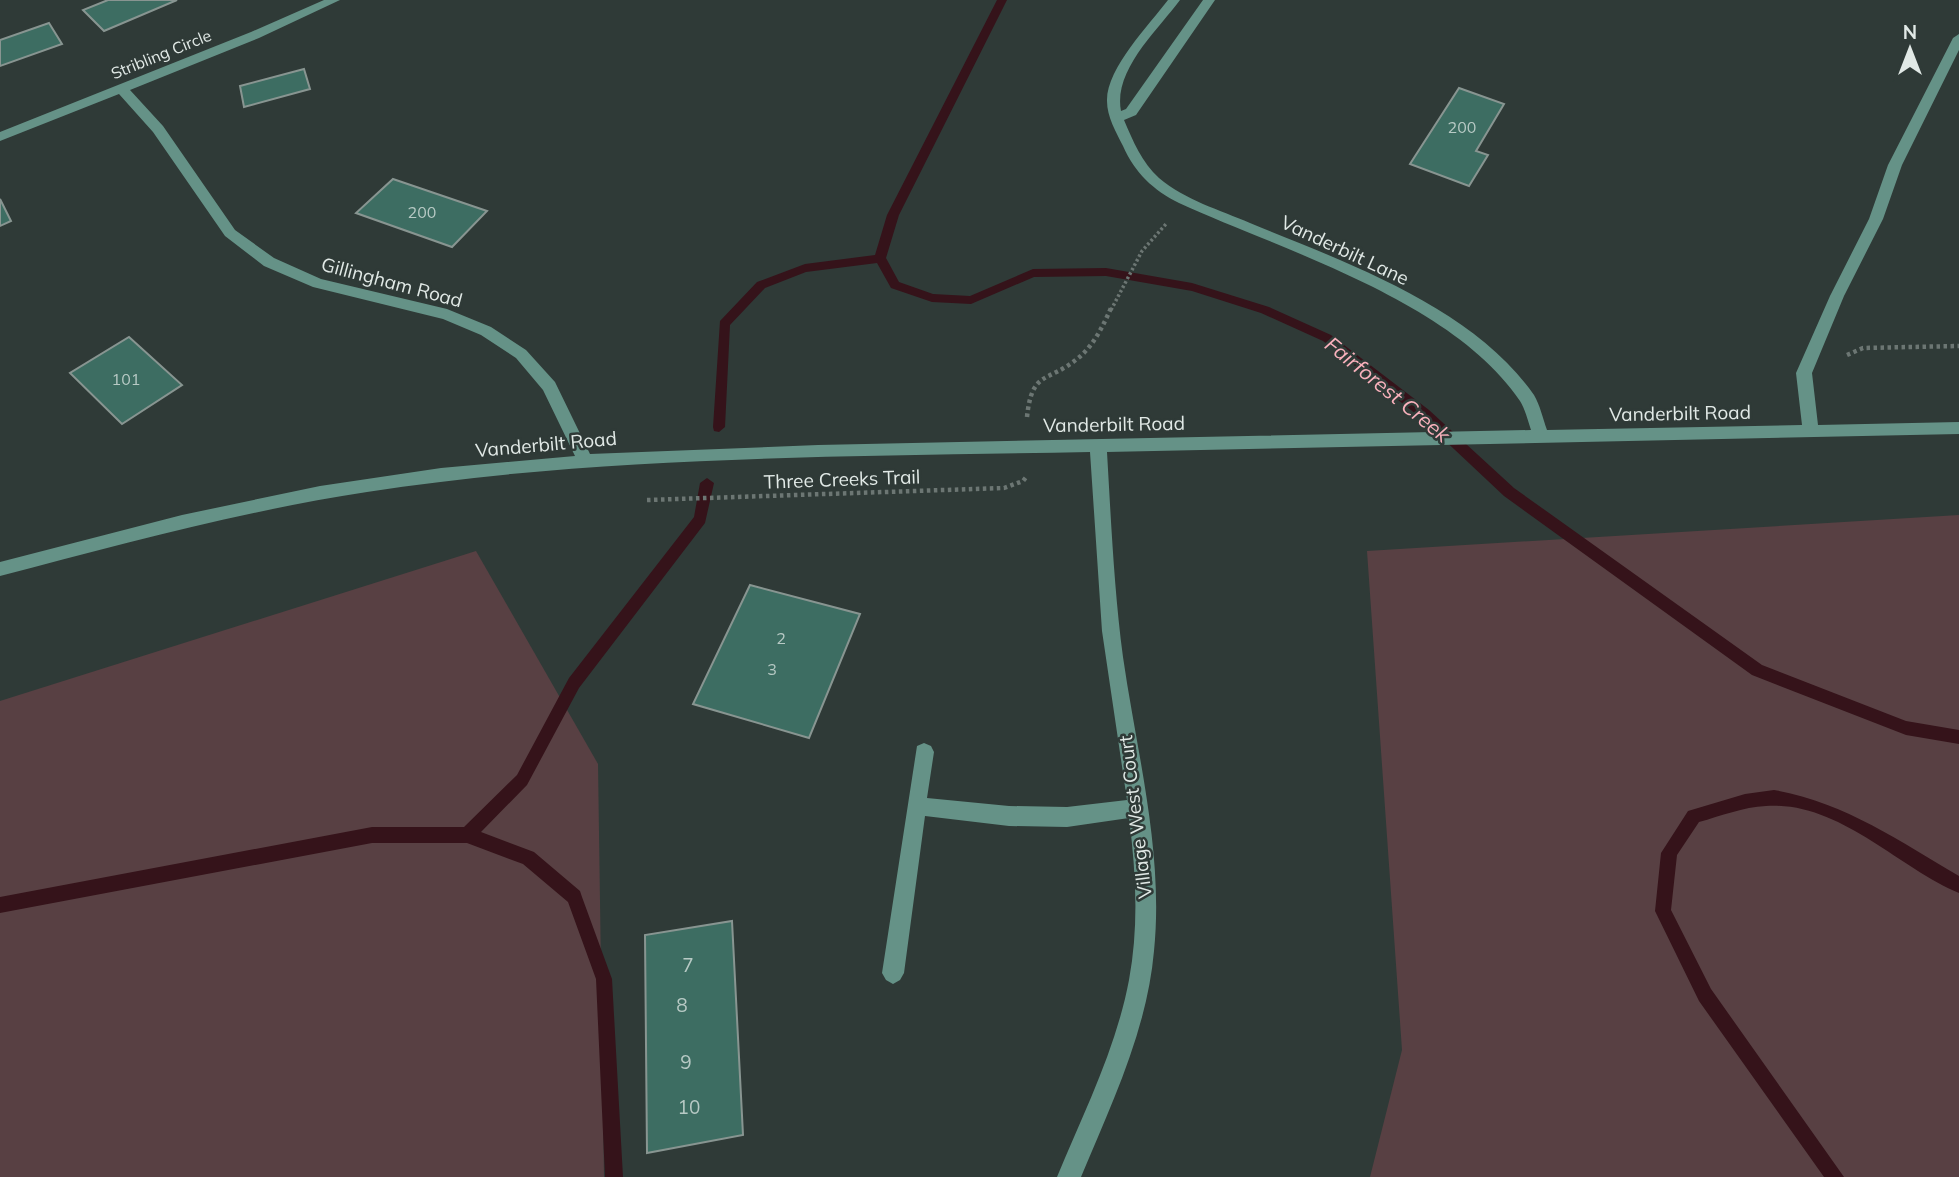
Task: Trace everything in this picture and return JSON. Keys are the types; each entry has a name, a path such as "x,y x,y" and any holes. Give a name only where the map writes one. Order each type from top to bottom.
{"street":[{"name":"Stribling Circle","path":"0,137 256,35 334,0"},
{"name":"Vanderbilt Lane","path":"1174,0 1121,75 1115,88 1116,118 1137,162 1168,191 1404,299 1484,351 1522,387 1539,421 1536,438"},
{"path":"1116,118 1131,112 1209,0"},
{"path":"1811,431 1804,373 1837,296 1876,219 1895,165 1959,38"},
{"name":"Gillingham Road","path":"121,88 158,129 230,233 270,262 318,283 447,314 486,331 520,354 549,386 585,460"},
{"name":"Vanderbilt Road","path":"0,569 152,528 261,504 367,485 585,460 1098,445 1959,428"},
{"name":"Village West Court","path":"1069,1177 1107,1088 1137,989 1144,952 1145,904 1136,808 1114,652 1098,445"},
{"path":"893,973 924,752"},
{"path":"917,806 1009,816 1067,817 1136,808"}],"path":[{"path":"1027,421 1027,392 1040,376 1067,366 1088,350 1143,248"},
{"path":"1804,373 1863,348 1959,346"},
{"name":"Three Creeks Trail","path":"647,500 1004,488 1023,481 1031,469"}],"shaded area":[{"path":"1959,515 1959,1177 1370,1177 1402,1050 1367,551"},
{"path":"476,551 598,764 604,1177 0,1177 0,701"}],"building":[{"path":"108,0 177,0 104,31 83,10"},
{"path":"49,23 62,44 0,66 0,40"},
{"path":"304,69 310,89 244,107 240,86"},
{"path":"1459,88 1504,104 1476,151 1488,155 1469,186 1410,164"},
{"path":"393,179 487,211 452,247 356,213"},
{"path":"0,199 11,221 0,226"},
{"path":"129,337 182,385 122,424 70,373"},
{"path":"750,585 860,614 809,738 693,704"},
{"path":"732,921 743,1135 647,1153 645,935"}],"waterway":[{"name":"Fairforest Creek","path":"880,258 893,215 1002,0"},
{"path":"719,427 724,324 761,285 805,268 880,258"},
{"name":"Fairforest Creek","path":"880,258 895,285 932,298 971,300 1033,273 1106,272 1192,287 1265,310 1327,338 1425,414 1509,492 1757,670 1906,728 1959,737"},
{"path":"467,835 522,780 574,683 700,519 707,483"},
{"path":"1835,1177 1705,995 1663,911 1669,853 1694,816 1745,801 1774,798 1800,802 1847,819 1959,885"},
{"path":"0,905 372,835 467,835"},
{"path":"467,835 528,858 574,897 604,979 614,1177"}]}
